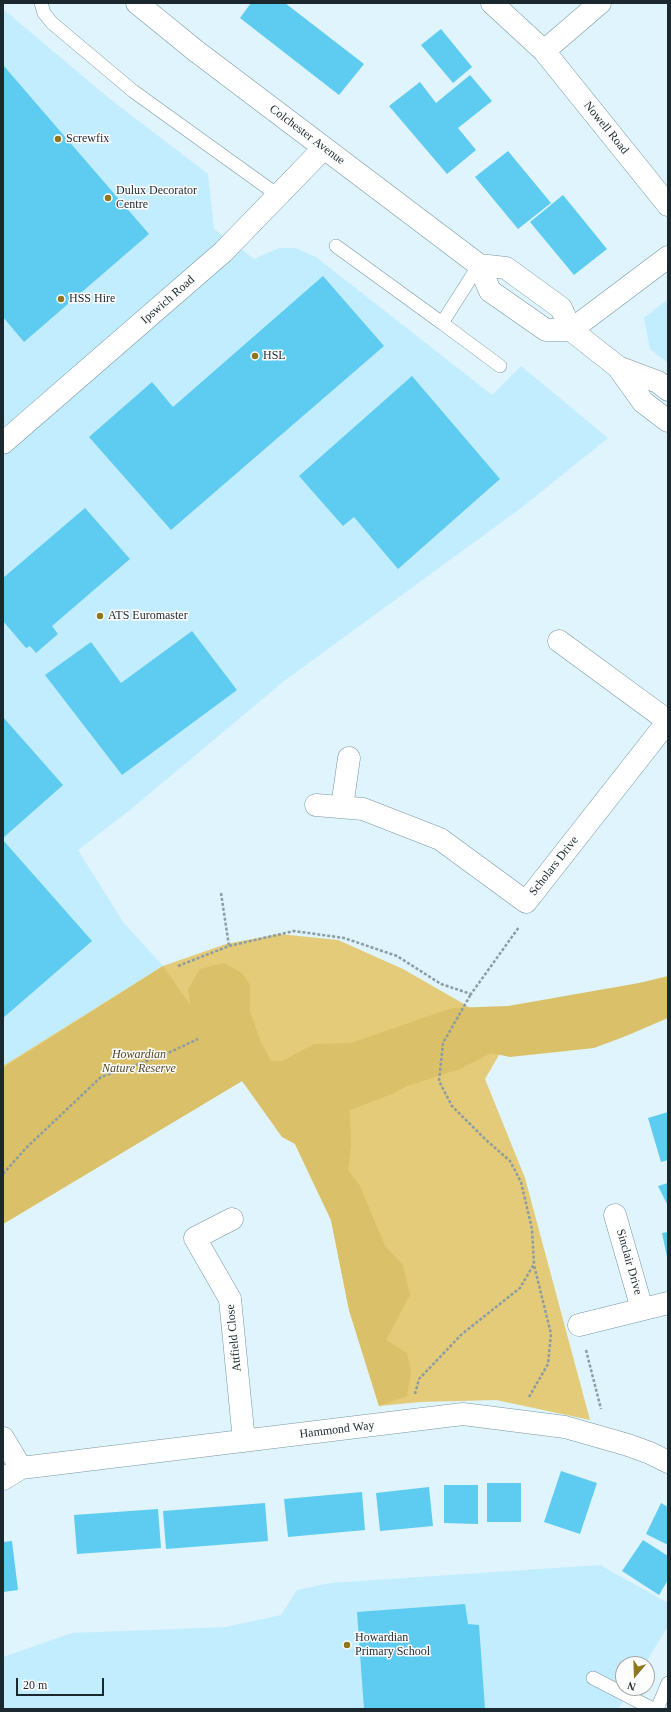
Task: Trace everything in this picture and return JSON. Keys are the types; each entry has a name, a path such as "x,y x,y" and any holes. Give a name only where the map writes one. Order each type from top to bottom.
{"street":[{"name":"Colchester Avenue","path":"137,3 196,51 480,265"},
{"name":"Nowell Road","path":"492,3 544,51 668,205"},
{"path":"544,51 600,3"},
{"name":"Ipswich Road","path":"3,443 224,252 324,148"},
{"path":"480,265 490,291 546,330 571,330 668,257"},
{"path":"571,330 618,367 643,402 668,421"},
{"path":"618,367 658,382 668,390"},
{"name":"Scholars Drive","path":"316,805 363,809 440,839 526,902 668,721 559,641"},
{"path":"342,807 349,758"},
{"name":"Sinclair Drive","path":"615,1215 642,1309"},
{"name":"Attfield Close","path":"232,1219 195,1238 230,1299 244,1441"},
{"name":"Sinclair Drive","path":"579,1325 668,1302"},
{"name":"Hammond Way","path":"12,1473 244,1441 463,1414 565,1427 643,1450 668,1462"},
{"path":"3,1438 12,1473"}],"lane":[{"path":"41,3 44,14 52,23 133,91 279,196"},
{"path":"336,246 500,366"},
{"path":"442,323 480,265"},
{"path":"593,1678 653,1709"},
{"path":"657,1709 668,1683"}],"path":[{"path":"221,893 229,946"},
{"path":"520,1422 531,1392 548,1364 551,1334 543,1298 536,1280 532,1229 521,1182 510,1161 485,1139 452,1106 438,1081 443,1044 471,994 521,925 526,902"},
{"path":"178,966 229,946 294,931 344,938 397,956 441,984 471,994"},
{"path":"3,1174 26,1148 101,1077 164,1055 198,1039"},
{"path":"406,1421 419,1379 462,1334 520,1288 534,1264"},
{"path":"579,1325 610,1441"}],"shaded area":[{"path":"3,9 110,99 208,174 214,229 254,259 279,248 295,248 316,257 492,395 521,366 608,438 521,508 284,681 130,810 78,850 123,922 163,966 3,1066"},
{"path":"668,299 668,363 650,349 644,318"},
{"name":"Howardian Primary School","path":"600,1565 668,1603 668,1626 650,1656 615,1656 615,1696 625,1696 618,1709 3,1709 3,1657 72,1633 226,1627 281,1615 297,1590 330,1583"}],"green space":[{"name":"Howardian Nature Reserve","path":"279,934 338,940 403,969 464,1004 510,1036 485,1079 525,1178 590,1420 496,1400 421,1402 379,1406 349,1310 331,1220 295,1144 242,1081 3,1224 3,1066 163,966 226,944"},
{"name":"Howardian Nature Reserve","path":"224,963 242,973 250,985 250,1012 261,1042 271,1061 282,1061 314,1044 351,1043 452,1008 508,1006 639,983 668,976 668,1018 626,1036 594,1048 510,1057 491,1053 460,1069 407,1086 392,1094 350,1110 351,1146 348,1170 360,1186 385,1246 403,1265 410,1295 386,1340 407,1353 411,1372 407,1396 379,1406 349,1310 331,1220 295,1144 282,1137 242,1081 3,1224 3,1068 163,966 190,1005 188,989 200,969"}],"building":[{"path":"251,3 285,3 364,64 339,95 240,18"},
{"path":"441,29 472,67 453,83 421,45"},
{"path":"3,65 149,234 24,342 3,317"},
{"path":"470,75 492,101 458,128 476,150 447,174 389,106 420,82 436,103"},
{"path":"508,151 551,203 518,229 475,177"},
{"path":"563,195 607,249 574,275 530,222"},
{"path":"323,276 384,346 171,530 89,437 152,382 173,407"},
{"path":"412,376 500,479 398,569 354,517 343,526 299,476"},
{"path":"85,508 130,559 52,626 58,634 36,653 30,646 26,648 3,621 3,578"},
{"path":"192,631 237,690 122,775 45,675 91,642 121,683"},
{"path":"3,717 63,785 3,838"},
{"path":"3,840 92,941 3,1018"},
{"path":"668,1112 668,1160 661,1162 648,1118"},
{"path":"668,1183 668,1206 658,1186"},
{"path":"668,1232 668,1257 667,1257 662,1233"},
{"path":"561,1471 597,1483 580,1534 544,1522"},
{"path":"487,1483 521,1483 521,1522 487,1522"},
{"path":"444,1485 478,1485 478,1524 444,1523"},
{"path":"429,1487 433,1526 380,1531 376,1493"},
{"path":"362,1492 365,1530 288,1537 284,1499"},
{"path":"265,1503 268,1541 166,1549 163,1511"},
{"path":"661,1503 668,1507 668,1545 646,1534"},
{"path":"158,1509 161,1548 77,1554 74,1515"},
{"path":"643,1540 668,1556 668,1580 659,1595 622,1571"},
{"path":"12,1541 18,1590 3,1592 3,1542"},
{"path":"465,1604 468,1624 479,1625 485,1709 364,1709 357,1612"}],"place":[{"name":"Screwfix","path":"58,139"},
{"name":"Dulux Decorator Centre","path":"108,198"},
{"name":"HSS Hire","path":"61,299"},
{"name":"HSL","path":"255,356"},
{"name":"ATS Euromaster","path":"100,616"},
{"name":"Howardian Primary School","path":"347,1645"}]}
